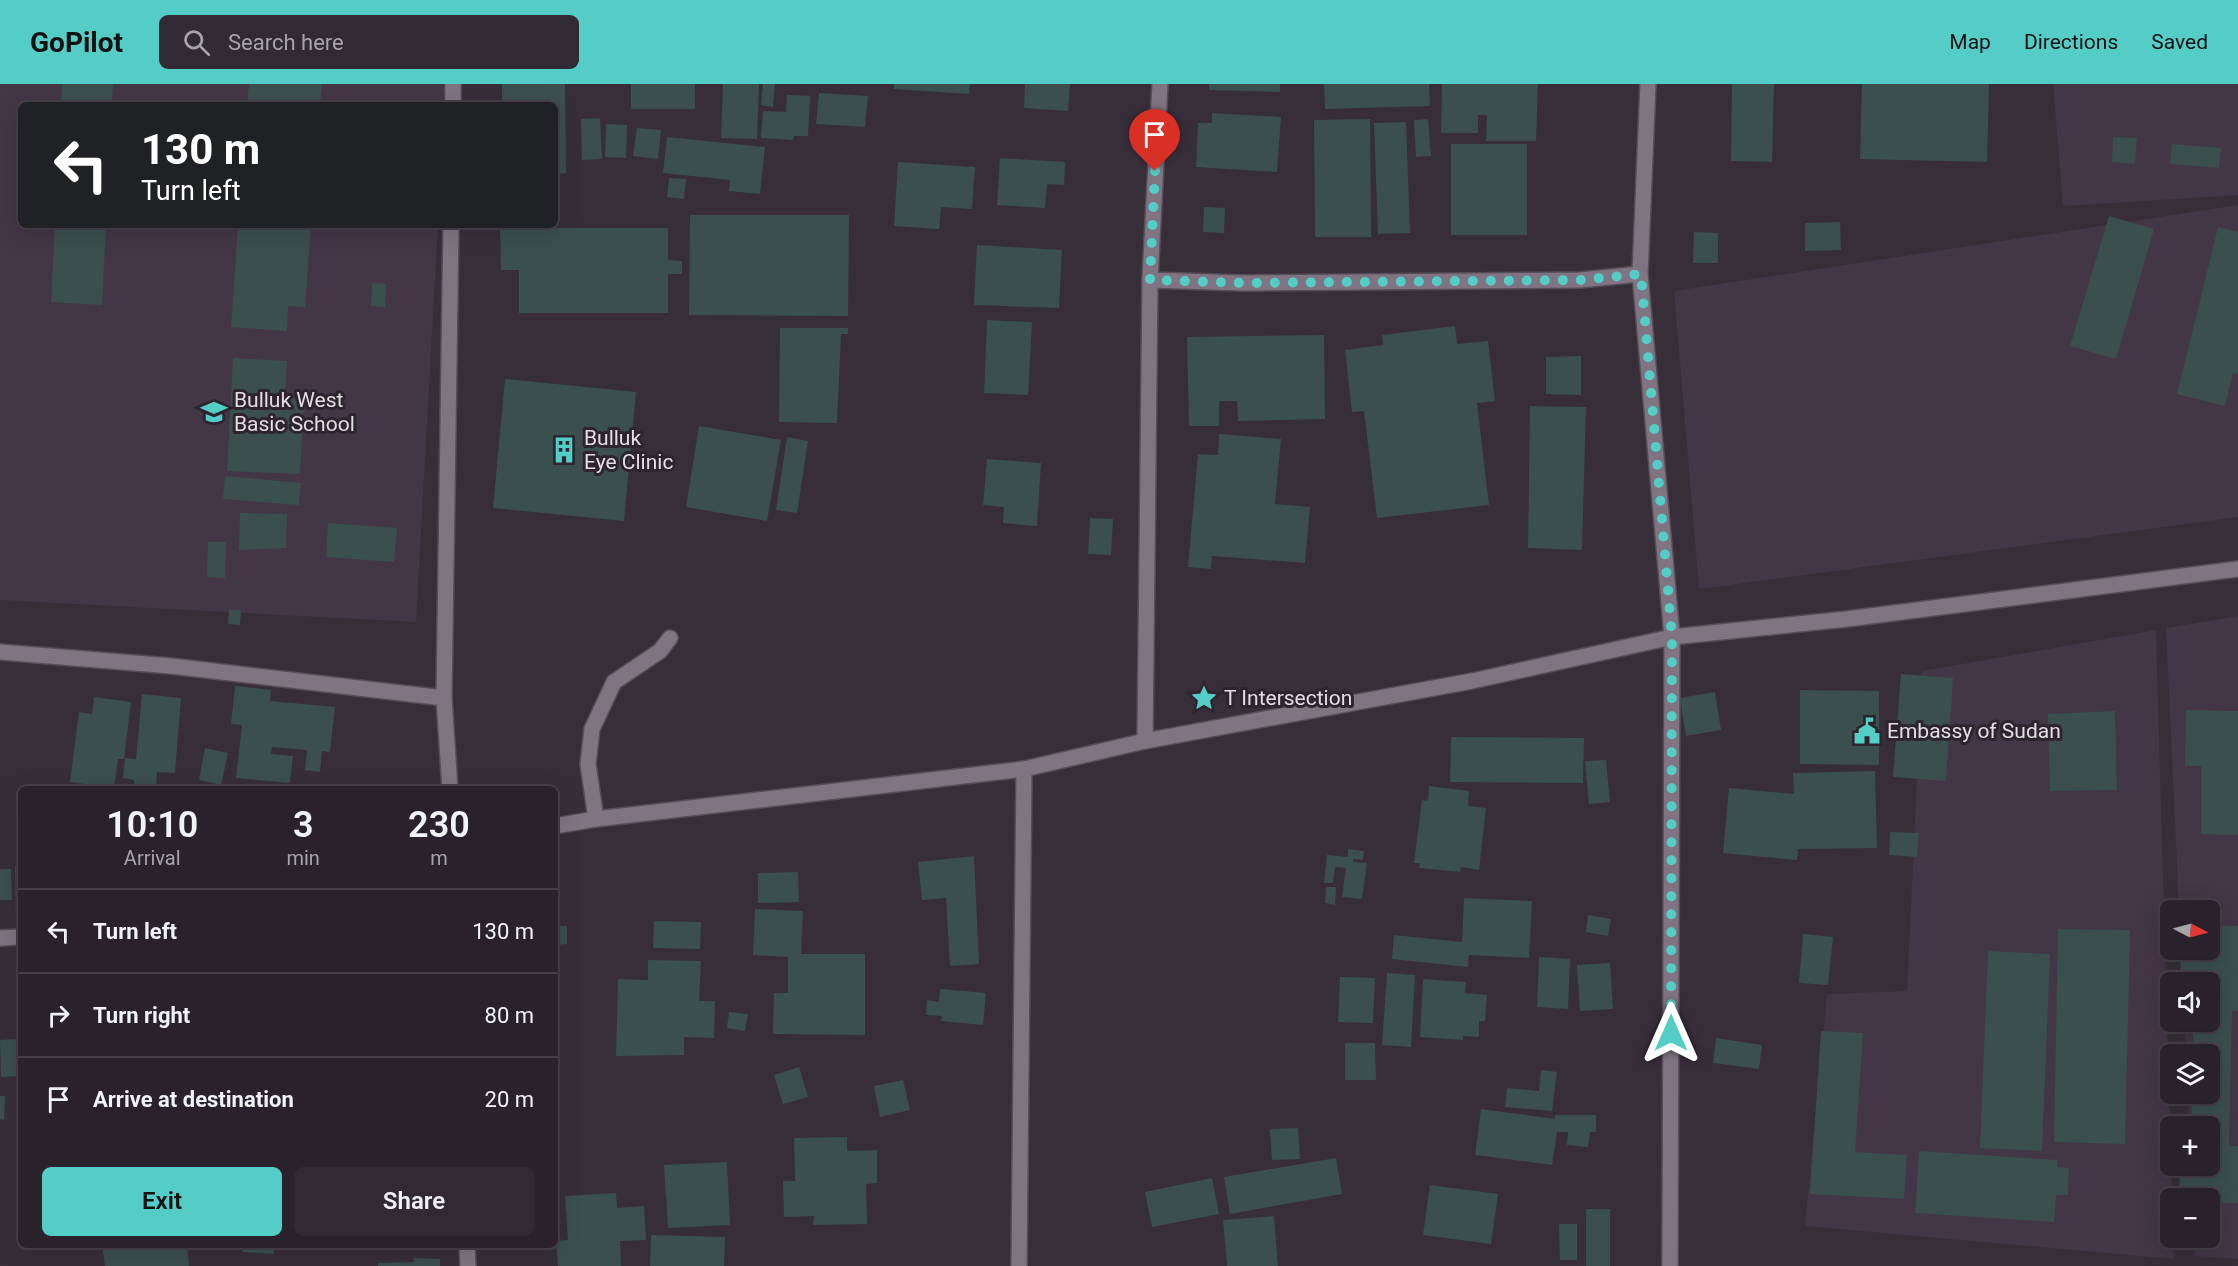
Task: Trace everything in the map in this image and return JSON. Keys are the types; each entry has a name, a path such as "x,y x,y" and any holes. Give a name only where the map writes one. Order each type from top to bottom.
{"street":[{"path":"453,84 453,102"},
{"path":"1145,741 1150,280 1160,84"},
{"path":"1648,84 1641,274 1672,637 1670,1266"},
{"path":"450,786 444,698 451,228"},
{"path":"1150,280 1243,283 1580,280 1641,274"},
{"path":"558,825 596,819 1024,769 1145,741 1472,681 1672,637 1847,619 2238,569"},
{"path":"596,819 588,764 592,729 614,682 660,651 669,638"},
{"path":"0,652 171,666 444,698"},
{"path":"1019,1266 1024,769"},
{"path":"0,938 18,937"},
{"path":"467,1248 468,1266"}],"shaded area":[{"name":"Bulluk West Basic School","path":"0,84 445,84 444,102 18,102 18,228 438,228 416,622 0,600"},
{"path":"2053,84 2238,84 2238,195 2063,206"},
{"path":"2238,205 2238,517 1699,589 1674,291"},
{"path":"2238,616 2238,1259 2195,1256 2195,1248 2220,1248 2220,1188 2192,1188 2191,1176 2220,1176 2220,1116 2188,1116 2188,1104 2220,1104 2220,1044 2185,1044 2185,1032 2220,1032 2220,972 2182,972 2181,960 2220,960 2220,900 2179,900 2166,628"},
{"path":"2156,630 2164,900 2160,900 2160,960 2165,960 2166,972 2160,972 2160,1032 2167,1032 2168,1044 2160,1044 2160,1104 2169,1104 2170,1116 2160,1116 2160,1176 2171,1176 2172,1188 2160,1188 2160,1248 2173,1248 2174,1259 1805,1226 1827,994 1907,991 1922,671"}],"building":[{"path":"62,84 113,84 112,102 61,102"},
{"path":"249,84 322,84 320,102 247,102"},
{"path":"502,84 565,84 566,173 558,174 558,102 502,102"},
{"path":"631,84 695,84 695,109 631,109"},
{"path":"723,84 759,84 757,139 721,138"},
{"path":"763,84 775,84 773,107 761,105"},
{"path":"894,84 970,84 969,94 894,89"},
{"path":"1025,84 1070,84 1068,111 1024,108"},
{"path":"1209,84 1280,84 1280,92 1209,90"},
{"path":"1324,84 1429,84 1430,106 1325,109"},
{"path":"1442,84 1538,84 1536,141 1486,141 1487,115 1478,115 1478,133 1441,133"},
{"path":"1732,84 1774,84 1772,162 1731,161"},
{"path":"1862,84 1989,84 1987,162 1860,159"},
{"path":"819,93 868,96 865,127 816,124"},
{"path":"787,95 810,96 808,136 794,136 793,140 761,138 763,111 786,112"},
{"path":"1212,113 1281,117 1277,172 1196,167 1198,123 1212,123"},
{"path":"600,118 602,159 582,160 581,119"},
{"path":"1370,119 1371,237 1315,237 1314,120"},
{"path":"1428,119 1431,156 1416,157 1414,120"},
{"path":"1406,122 1410,233 1378,234 1374,123"},
{"path":"606,124 627,125 626,158 605,157"},
{"path":"637,128 661,130 658,159 633,156"},
{"path":"667,137 765,147 760,194 729,191 730,180 663,173"},
{"path":"2113,137 2137,138 2135,164 2112,162"},
{"path":"1451,144 1527,144 1527,235 1451,235"},
{"path":"2172,144 2221,148 2219,168 2170,164"},
{"path":"1000,158 1065,162 1064,185 1047,184 1045,208 997,205"},
{"path":"898,162 975,167 972,209 941,207 939,229 894,226"},
{"path":"669,178 686,179 684,199 667,197"},
{"path":"1204,207 1225,208 1224,233 1203,232"},
{"path":"690,215 849,215 848,316 689,315"},
{"path":"2109,216 2154,229 2116,359 2070,346"},
{"path":"1840,222 1841,250 1805,251 1805,223"},
{"path":"2218,227 2238,232 2238,374 2233,373 2225,406 2177,394"},
{"path":"55,228 106,228 102,305 51,302"},
{"path":"238,228 311,228 305,307 288,306 287,331 231,327"},
{"path":"500,228 668,228 668,260 682,261 682,274 668,274 668,313 519,313 519,270 501,270"},
{"path":"1694,232 1718,233 1718,263 1693,263"},
{"path":"977,245 1062,250 1059,308 974,305"},
{"path":"372,283 386,284 385,307 371,306"},
{"path":"987,320 1032,322 1028,395 984,393"},
{"path":"1455,326 1457,344 1488,341 1495,401 1477,403 1489,505 1377,518 1364,411 1352,412 1345,350 1383,345 1382,335"},
{"path":"780,328 848,328 848,334 841,334 837,423 779,422"},
{"path":"1324,335 1325,419 1238,421 1237,401 1219,401 1219,426 1189,426 1187,337"},
{"path":"1581,356 1581,395 1546,394 1546,357"},
{"path":"233,358 287,361 285,398 304,399 300,474 227,471"},
{"name":"Bulluk Eye Clinic","path":"505,379 636,392 624,521 493,508"},
{"path":"1530,406 1586,407 1582,550 1528,548"},
{"path":"699,426 781,440 767,521 686,507"},
{"path":"1219,434 1281,439 1275,504 1310,507 1305,563 1212,556 1211,569 1188,567 1198,454 1218,455"},
{"path":"787,437 808,441 797,513 776,510"},
{"path":"987,459 1041,463 1037,526 1003,523 1004,507 983,505"},
{"path":"225,476 301,483 299,505 223,499"},
{"path":"240,513 287,514 286,548 239,550"},
{"path":"1090,518 1113,519 1111,555 1088,554"},
{"path":"328,523 397,528 394,562 326,557"},
{"path":"208,542 226,542 225,578 207,577"},
{"path":"229,609 241,610 240,625 228,624"},
{"path":"1901,674 1953,678 1946,781 1893,777"},
{"path":"235,686 271,690 270,701 335,707 330,752 322,751 320,772 305,770 307,750 272,747 271,754 293,756 290,783 236,778 242,725 231,724"},
{"path":"1800,690 1879,691 1879,765 1800,764"},
{"path":"1715,692 1721,730 1686,736 1680,698"},
{"path":"142,694 181,698 175,773 157,772 156,786 134,785 134,780 123,778 125,758 136,759"},
{"path":"94,697 131,702 124,759 118,759 114,786 70,782 79,712 92,714"},
{"path":"2186,710 2238,711 2238,835 2201,834 2201,766 2185,766"},
{"path":"2115,711 2117,790 2050,791 2048,714"},
{"path":"1451,737 1584,738 1583,783 1450,782"},
{"path":"205,748 228,753 221,785 199,780"},
{"path":"1606,760 1610,802 1589,804 1585,761"},
{"path":"1875,771 1877,848 1798,849 1797,860 1723,853 1729,788 1794,794 1793,773"},
{"path":"1429,786 1469,791 1468,806 1486,808 1479,870 1461,867 1460,872 1419,868 1420,863 1414,863 1422,800 1428,801"},
{"path":"1890,832 1919,833 1917,857 1889,855"},
{"path":"1348,849 1364,851 1363,860 1353,859 1353,862 1367,863 1362,899 1342,897 1346,868 1335,867 1333,883 1324,883 1327,855 1348,857"},
{"path":"974,856 979,964 950,966 946,898 922,900 918,862"},
{"path":"15,866 18,866 18,923 16,923"},
{"path":"0,869 11,869 12,900 0,900"},
{"path":"798,872 799,902 758,903 758,873"},
{"path":"1326,887 1336,887 1335,905 1325,903"},
{"path":"1464,898 1532,901 1529,958 1469,955 1468,967 1392,959 1394,935 1462,942"},
{"path":"755,909 803,911 801,954 865,954 865,1035 773,1034 774,993 788,993 788,957 753,955"},
{"path":"1588,915 1611,919 1608,936 1586,932"},
{"path":"654,921 701,922 700,949 653,948"},
{"path":"2220,925 2238,926 2238,1011 2232,1011 2229,1146 2238,1146 2238,1203 2220,1203 2220,1188 2179,1188 2180,1176 2220,1176 2220,1116 2191,1116 2192,1104 2220,1104 2220,1044 2193,1044 2193,1032 2220,1032 2220,972 2180,972 2181,960 2220,960"},
{"path":"558,926 567,926 567,944 558,945"},
{"path":"2058,929 2130,930 2125,1144 2054,1142"},
{"path":"1803,934 1833,937 1828,985 1799,983"},
{"path":"1988,951 2050,954 2042,1151 1980,1148"},
{"path":"1539,957 1570,959 1568,1009 1537,1007"},
{"path":"648,960 701,961 699,1001 715,1001 714,1038 684,1037 684,1055 616,1056 618,979 648,980"},
{"path":"1610,963 1613,1009 1580,1011 1577,965"},
{"path":"1387,973 1415,975 1411,1047 1382,1045"},
{"path":"1340,977 1375,978 1373,1023 1338,1022"},
{"path":"1423,979 1466,982 1465,993 1487,995 1485,1021 1479,1021 1479,1037 1463,1036 1463,1040 1420,1037"},
{"path":"940,989 986,993 983,1025 941,1021 942,1016 926,1015 927,1000 939,1002"},
{"path":"729,1012 748,1014 745,1031 727,1028"},
{"path":"1821,1031 1863,1033 1855,1152 1907,1155 1904,1199 1810,1194"},
{"path":"1716,1038 1762,1045 1759,1069 1713,1063"},
{"path":"18,1039 18,1076 1,1077 0,1040"},
{"path":"1345,1043 1375,1043 1376,1080 1345,1080"},
{"path":"799,1067 808,1097 783,1104 774,1075"},
{"path":"1541,1070 1557,1072 1552,1111 1505,1107 1507,1088 1539,1091"},
{"path":"903,1080 910,1110 880,1117 874,1086"},
{"path":"0,1096 5,1096 4,1120 0,1119"},
{"path":"1481,1109 1555,1119 1555,1115 1596,1115 1596,1132 1590,1132 1588,1147 1567,1145 1568,1132 1557,1132 1552,1165 1475,1155"},
{"path":"1298,1128 1300,1159 1272,1160 1270,1129"},
{"path":"847,1137 847,1151 877,1150 877,1183 866,1184 867,1224 813,1225 814,1216 784,1217 783,1181 795,1181 794,1138"},
{"path":"1919,1151 2057,1160 2057,1167 2069,1168 2068,1195 2056,1195 2054,1222 1915,1213"},
{"path":"1336,1158 1342,1194 1230,1214 1224,1177"},
{"path":"727,1162 730,1225 668,1228 664,1165"},
{"path":"1212,1178 1219,1214 1152,1227 1145,1192"},
{"path":"1430,1185 1498,1194 1491,1244 1423,1235"},
{"path":"616,1193 617,1208 644,1206 646,1240 620,1241 621,1266 558,1266 558,1241 568,1240 565,1196"},
{"path":"1586,1209 1610,1209 1610,1266 1586,1266"},
{"path":"1274,1216 1278,1266 1227,1266 1223,1220"},
{"path":"1559,1224 1577,1224 1577,1260 1560,1260"},
{"path":"651,1235 725,1237 724,1266 650,1266"},
{"path":"102,1248 187,1248 189,1266 105,1266"},
{"path":"243,1248 274,1248 274,1254 243,1252"},
{"path":"413,1258 440,1259 440,1266 378,1266 378,1263 414,1262"}],"place":[{"name":"Bulluk West Basic School","path":"214,412"},
{"name":"Bulluk Eye Clinic","path":"564,450"},
{"name":"T Intersection","path":"1204,698"},
{"name":"Embassy of Sudan","path":"1867,731"}],"route":[{"path":"1155,171 1150,280 1243,283 1580,280 1641,274 1672,637 1671,1033"}]}
